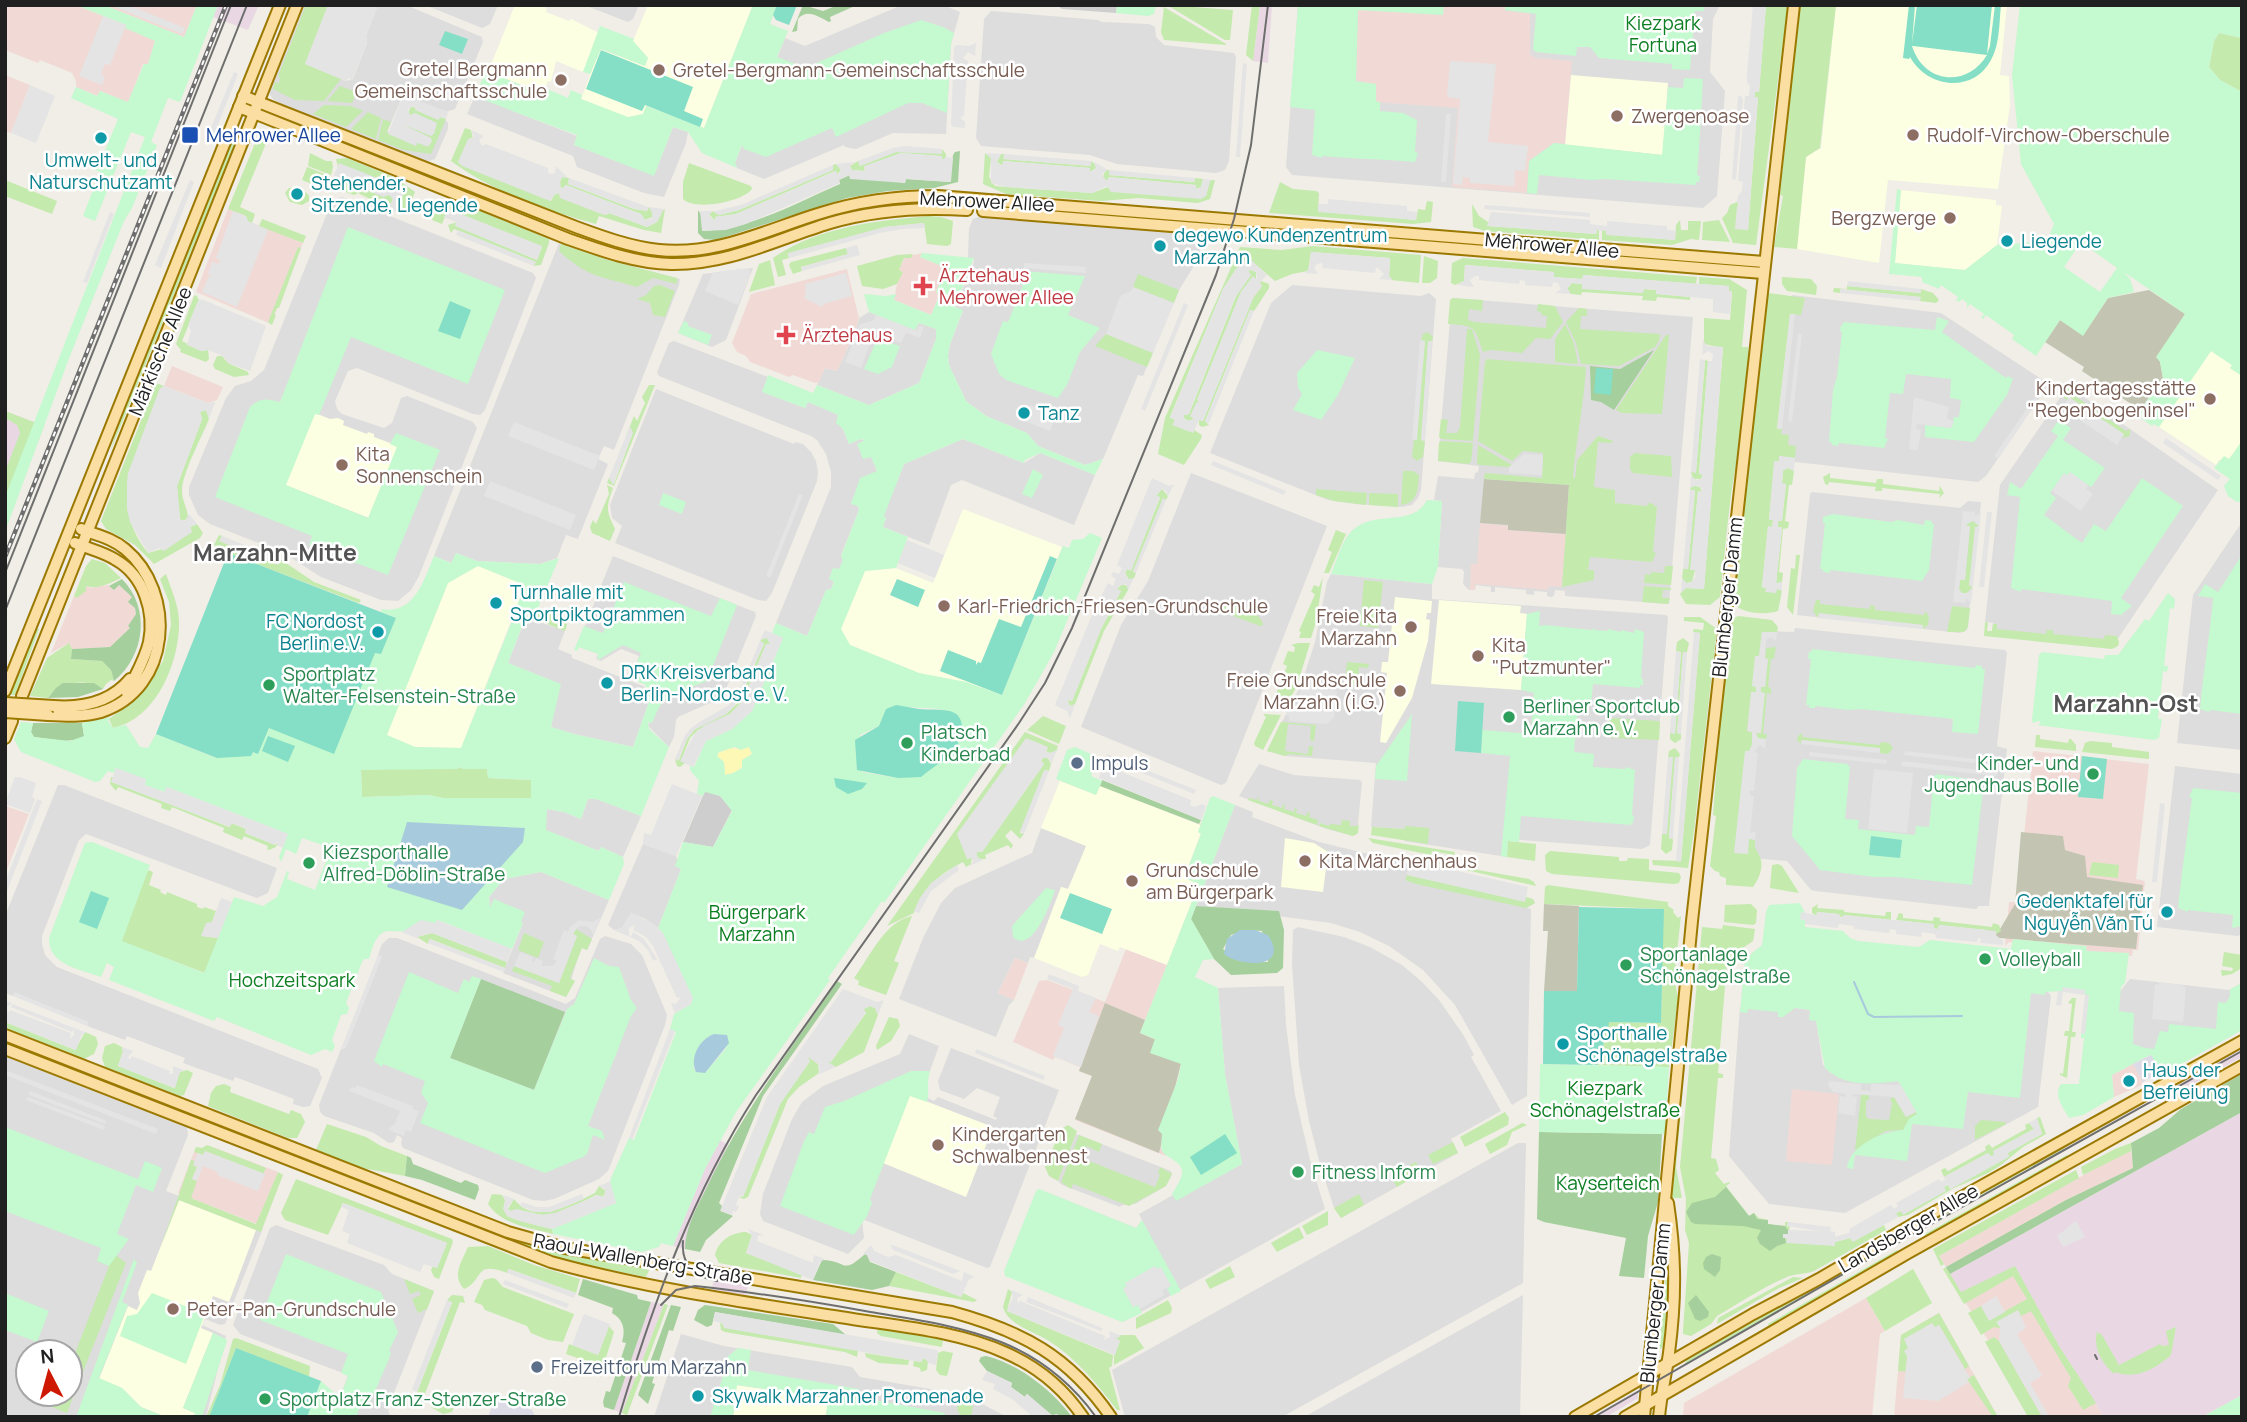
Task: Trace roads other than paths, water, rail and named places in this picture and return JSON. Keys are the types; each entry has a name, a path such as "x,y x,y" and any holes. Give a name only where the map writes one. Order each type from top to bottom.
{"main road":[{"name":"Märkische Allee","path":"5,691 280,5"},
{"name":"Märkische Allee","path":"22,696 297,5"},
{"name":"Blumberger Damm","path":"1644,1411 1692,921 1794,5"},
{"name":"Mehrower Allee","path":"241,102 576,227 618,241 658,250 694,250 735,243 819,213 859,203 938,196 1763,267"},
{"name":"Mehrower Allee","path":"257,108 568,239 610,253 657,263 698,262 736,256 828,224 866,214 910,209 967,210"},
{"path":"231,127 247,133"},
{"name":"Mehrower Allee","path":"983,211 1763,267"},
{"path":"5,702 71,716 97,713 124,699 144,680 155,658 161,636 159,607 148,576 124,548 72,525"},
{"path":"66,540 122,564 134,576 146,597 150,621 149,644 124,699"},
{"path":"45,592 61,598"},
{"path":"5,738 9,716 97,701 117,691 137,671"},
{"name":"Raoul-Wallenberg-Straße","path":"5,1035 508,1232 565,1248 952,1312 994,1325 1032,1341 1063,1363 1090,1388 1111,1417"},
{"name":"Landsberger Allee","path":"1575,1417 2242,1041"},
{"name":"Raoul-Wallenberg-Straße","path":"5,1049 551,1262 593,1274 692,1293 896,1326 989,1346 1018,1358 1046,1377 1061,1390 1083,1417"},
{"name":"Landsberger Allee","path":"1625,1417 1644,1411 1662,1395 1921,1245 2242,1066"},
{"name":"Blumberger Damm","path":"1659,1417 1675,1273 1675,1246 1666,1190"}],"water":[{"path":"407,822 525,828 523,842 462,910 387,887"},
{"path":"1240,930 1255,930 1268,935 1273,946 1273,955 1268,960 1251,963 1224,954 1227,939"},
{"path":"714,1034 727,1035 729,1043 705,1073 696,1072 694,1060 697,1049 704,1040"}],"waterway":[{"path":"1854,982 1868,1014 1874,1017 1962,1016"}],"tram line":[{"path":"5,573 231,5"},
{"path":"5,611 247,5"},
{"path":"619,1417 645,1333 676,1251 733,1132 756,1095 1019,723 1045,683 1072,628 1216,275 1234,219 1251,145 1268,5"},
{"path":"1594,1417 1892,1246 2242,1051"},
{"path":"683,1241 684,1257 691,1268 696,1273 717,1281"},
{"path":"661,1305 676,1290 695,1286 823,1304 963,1330 1021,1351 1048,1368 1073,1389 1096,1417"},
{"path":"2095,1355 2097,1359"}],"railway":[{"path":"5,557 226,5"}],"place":[{"name":"Gretel-Bergmann-Gemeinschaftsschule","path":"659,70"},
{"name":"Gretel Bergmann Gemeinschaftsschule","path":"561,80"},
{"name":"Zwergenoase","path":"1617,116"},
{"name":"Mehrower Allee","path":"190,135"},
{"name":"Rudolf-Virchow-Oberschule","path":"1913,135"},
{"name":"Umwelt- und Naturschutzamt","path":"101,138"},
{"name":"Stehender, Sitzende, Liegende","path":"297,194"},
{"name":"Bergzwerge","path":"1950,218"},
{"name":"Liegende","path":"2007,241"},
{"name":"degewo Kundenzentrum Marzahn","path":"1160,246"},
{"name":"Ärztehaus Mehrower Allee","path":"923,286"},
{"name":"Ärztehaus","path":"786,335"},
{"name":"Kindertagesstätte \"Regenbogeninsel\"","path":"2210,399"},
{"name":"Tanz","path":"1024,413"},
{"name":"Kita Sonnenschein","path":"342,465"},
{"name":"Turnhalle mit Sportpiktogrammen","path":"496,603"},
{"name":"Karl-Friedrich-Friesen-Grundschule","path":"944,606"},
{"name":"Freie Kita Marzahn","path":"1411,627"},
{"name":"FC Nordost Berlin e.V.","path":"378,632"},
{"name":"Kita \"Putzmunter\"","path":"1478,656"},
{"name":"DRK Kreisverband Berlin-Nordost e. V.","path":"607,683"},
{"name":"Sportplatz Walter-Felsenstein-Straße","path":"269,685"},
{"name":"Freie Grundschule Marzahn (i.G.)","path":"1400,691"},
{"name":"Berliner Sportclub Marzahn e. V.","path":"1509,717"},
{"name":"Platsch Kinderbad","path":"907,743"},
{"name":"Impuls","path":"1077,763"},
{"name":"Kinder- und Jugendhaus Bolle","path":"2093,774"},
{"name":"Kita Märchenhaus","path":"1305,861"},
{"name":"Kiezsporthalle Alfred-Döblin-Straße","path":"309,863"},
{"name":"Grundschule am Bürgerpark","path":"1132,881"},
{"name":"Gedenktafel für Nguyễn Văn Tú","path":"2167,912"},
{"name":"Volleyball","path":"1985,959"},
{"name":"Sportanlage Schönagelstraße","path":"1626,965"},
{"name":"Sporthalle Schönagelstraße","path":"1563,1044"},
{"name":"Haus der Befreiung","path":"2129,1081"},
{"name":"Kindergarten Schwalbennest","path":"938,1145"},
{"name":"Fitness Inform","path":"1298,1172"},
{"name":"Peter-Pan-Grundschule","path":"173,1309"},
{"name":"Freizeitforum Marzahn","path":"537,1367"},
{"name":"Skywalk Marzahner Promenade","path":"698,1396"},
{"name":"Sportplatz Franz-Stenzer-Straße","path":"265,1399"}],"district":[{"name":"Marzahn-Mitte","path":"275,552"},
{"name":"Marzahn-Ost","path":"2126,703"}],"park label":[{"name":"Kiezpark Fortuna","path":"1663,34"},
{"name":"Bürgerpark Marzahn","path":"757,923"},
{"name":"Hochzeitspark","path":"292,980"},
{"name":"Kiezpark Schönagelstraße","path":"1605,1099"},
{"name":"Kayserteich","path":"1608,1183"}]}
